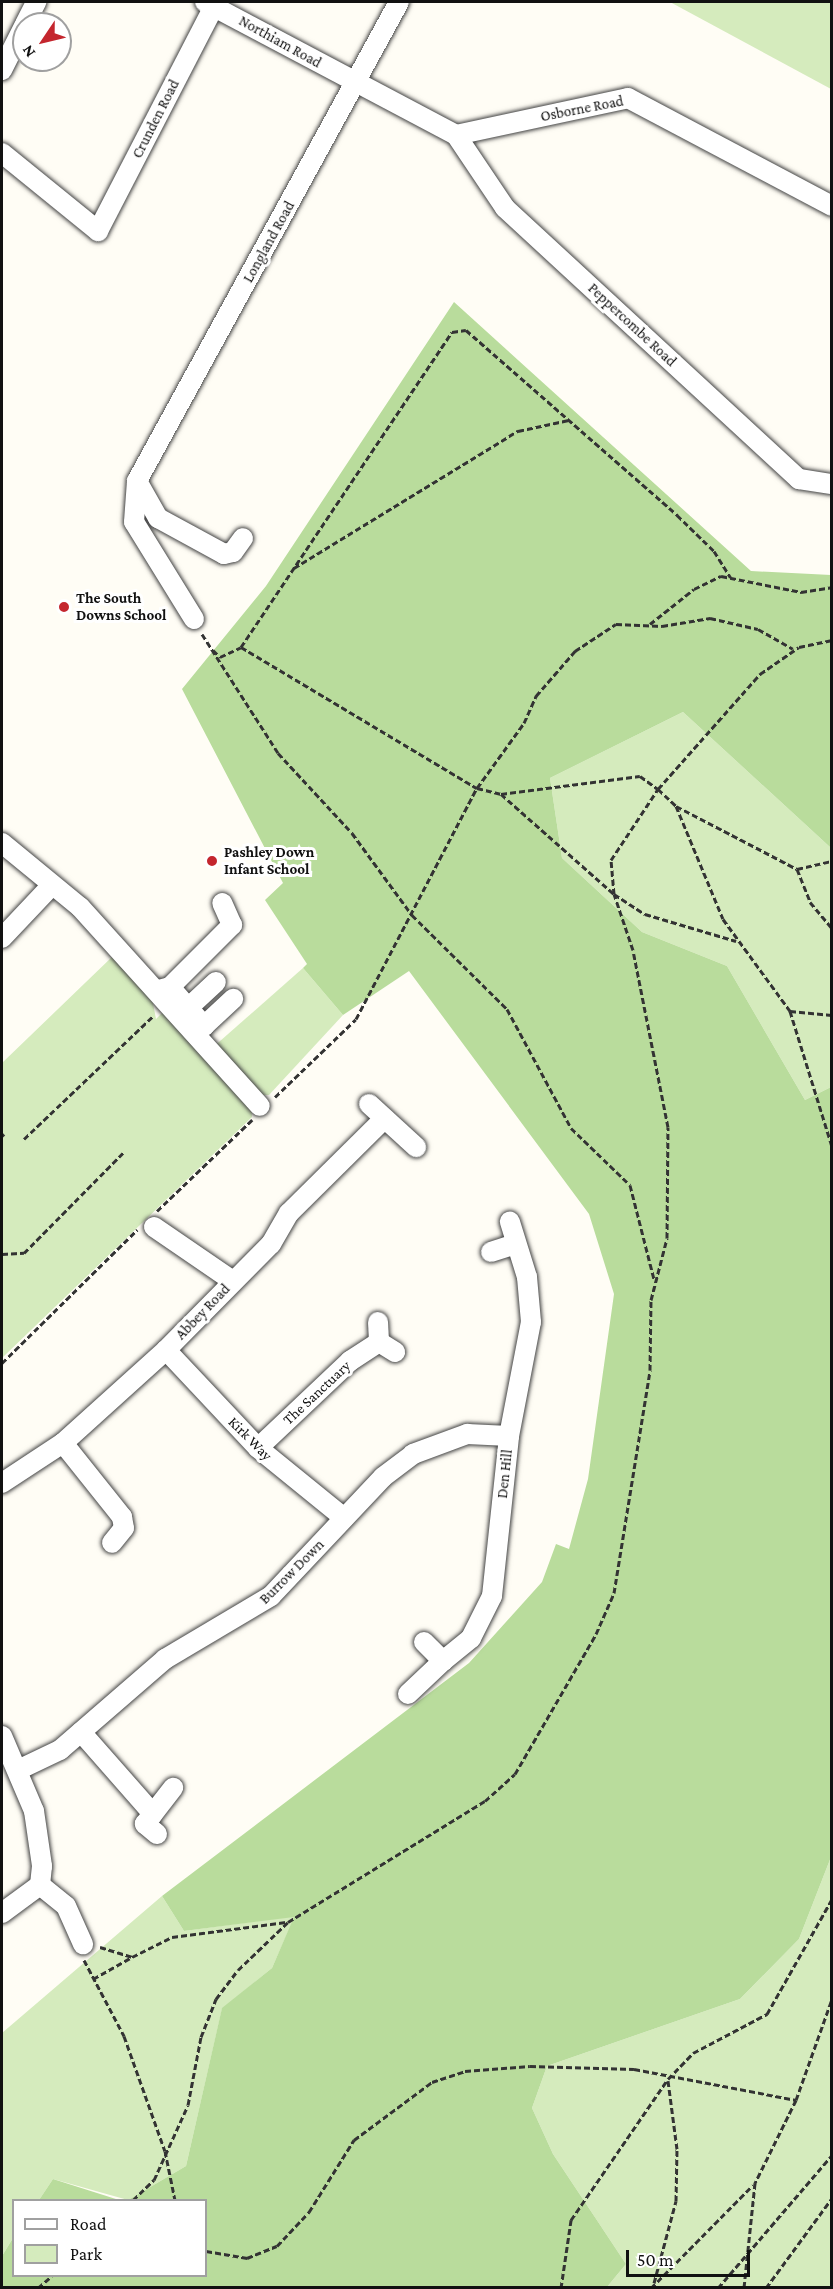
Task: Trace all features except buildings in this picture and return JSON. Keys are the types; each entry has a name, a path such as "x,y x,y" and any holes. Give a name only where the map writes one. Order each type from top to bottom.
{"street":[{"name":"Longland Road","path":"137,481 399,2"},
{"name":"Northiam Road","path":"209,4 356,83"},
{"name":"Crunden Road","path":"2,153 98,231 209,4"},
{"path":"2,70 12,50"},
{"path":"356,83 456,135"},
{"name":"Osborne Road","path":"456,135 628,98 831,206"},
{"name":"Peppercombe Road","path":"456,135 505,208 799,479 831,484"},
{"path":"137,481 158,518 224,554 233,552 243,538"},
{"path":"137,481 134,522 194,619"},
{"path":"4,850 50,887 80,907 159,998 260,1106"},
{"path":"2,938 50,887"},
{"path":"159,998 232,925 222,903"},
{"path":"188,1008 216,981"},
{"path":"159,998 188,1008 204,1026 233,999"},
{"path":"369,1104 416,1147"},
{"name":"Abbey Road","path":"2,1483 63,1443 166,1350 271,1244 290,1213 384,1119"},
{"name":"Den Hill","path":"408,1694 471,1638 492,1596 510,1436 531,1322 527,1277 510,1222"},
{"path":"148,1224 233,1281"},
{"path":"491,1252 516,1244"},
{"name":"The Sanctuary","path":"258,1448 336,1372 384,1339"},
{"name":"Kirk Way","path":"166,1350 258,1448 344,1518"},
{"name":"Burrow Down","path":"18,1770 49,1758 157,1665 271,1596 344,1518 413,1454 467,1434 510,1436"},
{"path":"63,1443 122,1517 124,1528 112,1543"},
{"path":"424,1642 443,1661"},
{"path":"81,1732 153,1814"},
{"path":"2,1736 34,1811 40,1885 66,1906 83,1944"},
{"path":"157,1834 145,1824 173,1788"},
{"path":"2,1913 40,1885"}],"path":[{"path":"208,645 220,657 241,647 452,332 466,330 677,514 714,551 729,577"},
{"path":"293,569 518,431 569,420"},
{"path":"648,625 703,583 729,577 801,592 831,587"},
{"path":"2,1363 148,1224 260,1106 356,1019 477,788 536,696 576,651 616,624 648,625 710,618 758,629 794,649"},
{"path":"194,619 208,645 278,753 352,833 412,915 507,1009 571,1128 630,1185 654,1280"},
{"path":"134,2199 154,2181 165,2151 188,2105 201,2037 216,2000 288,1922 485,1801 515,1774 550,1721 614,1593 650,1370 654,1280 667,1238 668,1127 633,950 614,894 611,860 658,789 760,674 794,649 831,640"},
{"path":"241,647 477,788 501,794 640,776 658,789 675,806 797,869 831,861"},
{"path":"501,794 614,894 645,914 736,941"},
{"path":"675,806 736,941 790,1011 831,1147"},
{"path":"797,869 810,902 831,928"},
{"path":"24,1139 159,998"},
{"path":"790,1011 831,1015"},
{"path":"2,1254 24,1253 124,1152"},
{"path":"561,2288 571,2220 668,2079 693,2053 767,2014 831,1899"},
{"path":"93,1979 172,1937 288,1922"},
{"path":"132,1957 95,1943 83,1944 79,1954 124,2036 165,2151 175,2199"},
{"path":"744,2288 745,2257 755,2183 796,2100 831,1999"},
{"path":"207,2251 247,2258 277,2246 309,2212 354,2140 432,2082 465,2071 530,2066 634,2069 668,2079 796,2100"},
{"path":"654,2283 676,2201 677,2149 668,2079"},
{"path":"718,2288 831,2155"},
{"path":"651,2288 755,2183"},
{"path":"766,2288 831,2198"},
{"path":"38,2288 51,2277"}],"green space":[{"path":"670,2 831,2 831,89"},
{"path":"454,302 751,571 831,575 831,848 683,712 550,778 562,858 642,932 727,966 805,1100 831,1087 831,1857 799,1939 740,1999 547,2066 532,2108 553,2154 626,2264 607,2287 2,2287 2,2256 12,2240 12,2277 207,2277 207,2199 130,2199 186,2166 222,2008 272,1968 294,1917 184,1931 162,1896 469,1663 542,1582 556,1544 569,1549 588,1479 614,1294 589,1214 409,971 343,1015 303,968 307,964 265,900 283,883 182,689 266,586"},
{"path":"683,712 831,848 831,1087 805,1100 727,966 642,932 562,858 550,778"},
{"path":"113,956 152,998 156,1019 166,1009 251,1103 252,1117 2,1358 2,1063"},
{"path":"303,968 343,1015 269,1095 258,1095 211,1049"},
{"path":"831,1857 831,2287 607,2287 626,2264 553,2154 532,2108 547,2066 740,1999 799,1939"},
{"path":"162,1896 184,1931 295,1916 272,1968 222,2009 186,2166 130,2199 53,2179 40,2199 12,2199 12,2240 2,2256 2,2033"},
{"path":"53,2179 116,2199 40,2199"}],"place":[{"name":"The South Downs School","path":"64,607"},
{"name":"Pashley Down Infant School","path":"212,861"}]}
